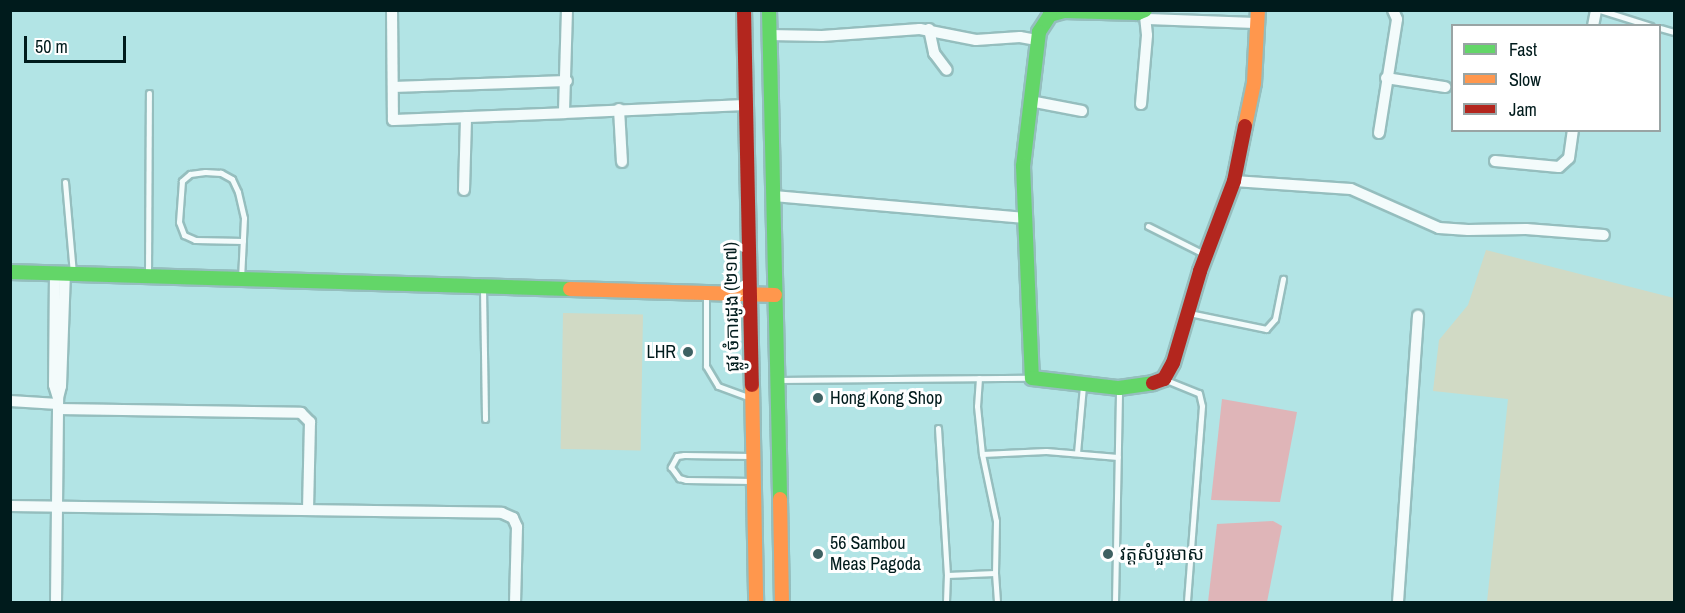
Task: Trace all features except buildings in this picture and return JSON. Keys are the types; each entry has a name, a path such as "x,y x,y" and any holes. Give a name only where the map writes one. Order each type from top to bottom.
{"street":[{"path":"392,10 393,120 745,105"},
{"path":"564,113 567,81 567,10"},
{"name":"ផ្លូវ ចំការដូង (២១៧)","path":"744,10 756,603"},
{"path":"769,10 782,603"},
{"path":"1379,133 1397,19 1393,10"},
{"path":"1064,11 1257,17 1254,83 1234,181 1205,255 1173,363 1164,379 1149,385 1119,388 1083,382 1032,378 1023,218 1023,166 1037,40 1043,24 1050,15 1064,11"},
{"path":"1141,104 1148,35 1145,14"},
{"path":"769,35 822,36 929,29 976,40 1020,37 1037,40"},
{"path":"929,29 934,52 947,70"},
{"path":"1386,78 1444,87"},
{"path":"393,87 567,81"},
{"path":"1030,101 1082,111"},
{"path":"619,109 622,162"},
{"path":"464,190 466,117"},
{"path":"1495,161 1559,167 1569,158 1573,132"},
{"path":"1234,181 1351,189 1439,228 1468,230 1526,228 1604,235"},
{"path":"773,196 1023,218"},
{"path":"10,272 775,295"},
{"path":"56,603 58,404 54,385 65,274"},
{"path":"1398,603 1418,316"},
{"path":"10,401 301,413 310,422 308,510"},
{"path":"10,506 502,513 513,518 517,527 515,603"}],"lane":[{"path":"1598,10 1644,24"},
{"path":"148,276 149,93"},
{"path":"241,279 243,241 243,207 232,179 221,172 205,172 190,174 182,181 179,222 184,235 195,240 243,241"},
{"path":"65,182 65,274"},
{"path":"1148,226 1205,255"},
{"path":"1187,313 1266,329 1275,319 1283,279"},
{"path":"483,286 485,419"},
{"path":"706,292 706,366 718,386 752,398"},
{"path":"979,378 977,406 982,454 996,521 995,573 998,603"},
{"path":"777,380 1032,378"},
{"path":"1164,379 1199,393 1202,406 1187,603"},
{"path":"1077,453 1083,382"},
{"path":"1115,603 1119,388"},
{"path":"938,428 947,575 946,603"},
{"path":"982,454 1046,451 1118,457"},
{"path":"752,456 684,455 677,456 671,467 679,478 686,480 752,481"},
{"path":"947,575 995,573"}],"green space":[{"path":"1486,250 1674,298 1674,602 1487,602 1508,399 1433,391 1439,340 1468,305"},
{"path":"563,313 643,314 641,450 561,449"}],"shaded area":[{"path":"1222,399 1297,412 1280,502 1211,500"},
{"path":"1273,521 1282,526 1267,602 1208,602 1217,524"}],"traffic: fast":[{"path":"769,10 780,499"},
{"path":"1145,10 1138,13 1064,11 1050,15 1039,32 1023,166 1032,378 1119,388 1153,383"},
{"path":"10,272 570,289"}],"traffic: slow":[{"path":"1245,126 1254,83 1258,10"},
{"path":"570,289 775,295"},
{"path":"752,385 756,602"},
{"path":"780,499 782,602"}],"traffic: jam":[{"path":"744,10 752,385"},
{"path":"1153,383 1164,379 1173,363 1200,271 1234,181 1245,126"}],"place":[{"name":"LHR","path":"688,352"},
{"name":"Hong Kong Shop","path":"818,398"},
{"name":"56 Sambou Meas Pagoda","path":"818,554"},
{"name":"វត្តសំបួរមាស","path":"1108,554"}]}
